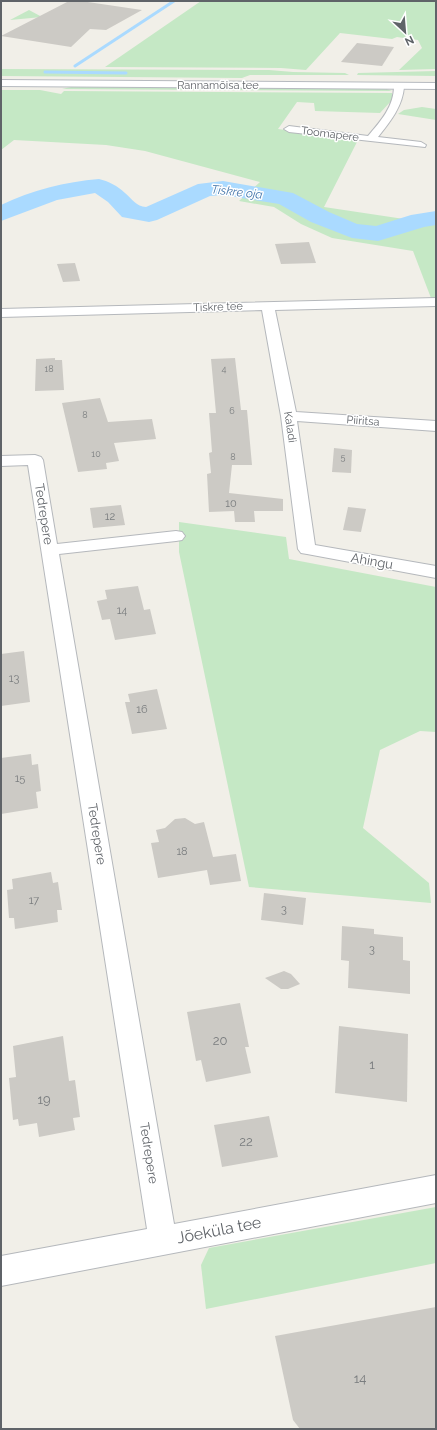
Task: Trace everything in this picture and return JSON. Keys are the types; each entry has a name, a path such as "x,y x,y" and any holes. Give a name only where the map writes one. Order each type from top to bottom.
{"street":[{"name":"Rannamõisa tee","path":"1,78 436,81"},
{"name":"Rannamõisa tee","path":"1,83 436,86"},
{"name":"Toomapere","path":"371,139 387,118 398,98 399,86"},
{"name":"Toomapere","path":"289,129 421,145"},
{"name":"Tiskre tee","path":"1,313 436,302"},
{"name":"Kaladi","path":"268,306 289,416 307,549"},
{"name":"Piiritsa","path":"289,416 436,426"},
{"name":"Tedrepere","path":"1,461 35,460 163,1241"},
{"path":"50,550 176,536"},
{"name":"Ahingu","path":"307,549 436,572"},
{"name":"Jõeküla tee","path":"1,1271 436,1189"}],"green space":[{"path":"201,1 436,1 436,69 399,70 422,48 418,40 397,37 392,39 340,33 306,70 281,68 105,67"},
{"path":"29,10 42,17 10,20"},
{"path":"1,69 269,70 345,73 349,75 250,75 242,78 1,76"},
{"path":"436,71 436,76 357,75 358,73"},
{"path":"71,87 384,88 392,91 62,89"},
{"path":"1,90 40,90 61,94 64,91 392,93 392,100 380,113 315,111 314,103 297,102 278,129 358,140 324,207 404,219 416,215 436,212 436,298 431,298 413,251 332,238 301,224 274,207 239,201 260,182 145,151 106,145 14,140 1,150"},
{"path":"422,107 436,109 436,120 398,114 404,110"},
{"path":"179,522 286,537 289,559 436,587 436,732 420,731 380,750 363,828 429,883 431,903 249,887 179,552"},
{"path":"436,1207 436,1263 206,1309 201,1265 209,1248"}],"building":[{"path":"69,1 81,1 142,10 106,30 90,29 71,47 1,36"},
{"path":"357,43 394,47 382,66 341,62"},
{"path":"309,242 316,263 281,264 275,244"},
{"path":"75,263 80,281 63,282 57,264"},
{"path":"55,358 55,360 62,360 64,390 35,391 36,359"},
{"path":"235,358 241,410 247,410 252,465 232,465 229,493 283,499 283,511 254,511 255,522 235,522 234,511 209,512 207,474 211,473 209,453 212,452 209,413 216,413 211,359"},
{"path":"100,398 108,422 152,419 156,439 114,443 119,461 106,463 107,469 78,472 62,403"},
{"path":"334,448 352,450 351,473 332,472"},
{"path":"121,505 125,525 93,528 90,508"},
{"path":"348,507 366,509 361,532 343,530"},
{"path":"138,586 144,610 150,609 156,634 115,640 110,619 102,620 97,601 107,599 105,590"},
{"path":"24,651 30,702 1,706 1,654"},
{"path":"157,689 167,729 132,734 125,702 130,702 128,694"},
{"path":"31,754 32,765 38,764 41,791 36,792 38,808 1,814 1,758"},
{"path":"185,818 195,824 204,822 213,857 236,854 241,881 210,885 207,870 158,878 151,843 159,842 156,830 165,828 175,819"},
{"path":"51,872 53,883 58,882 62,910 57,910 58,922 15,929 14,918 9,918 7,890 13,889 12,879"},
{"path":"264,893 306,898 303,925 261,920"},
{"path":"342,926 374,929 374,934 403,937 403,960 410,961 410,994 348,988 349,961 341,960"},
{"path":"284,971 291,974 300,984 288,989 281,989 265,978"},
{"path":"240,1003 249,1047 245,1047 251,1073 206,1082 201,1060 196,1061 187,1012"},
{"path":"339,1026 408,1034 407,1102 335,1093"},
{"path":"63,1036 69,1081 75,1080 80,1117 73,1118 75,1130 39,1137 37,1123 19,1126 18,1119 13,1120 9,1078 16,1077 13,1046"},
{"path":"269,1116 278,1157 222,1167 214,1125"},
{"path":"436,1307 436,1429 300,1429 293,1420 275,1336"}],"waterway":[{"path":"75,66 174,1"},
{"path":"45,72 126,73"},
{"name":"Tiskre oja","path":"1,214 24,203 48,195 73,189 99,186 116,197 130,212 149,215 206,189 223,188 285,198 320,217 352,231 378,234 420,220 436,218"}]}
